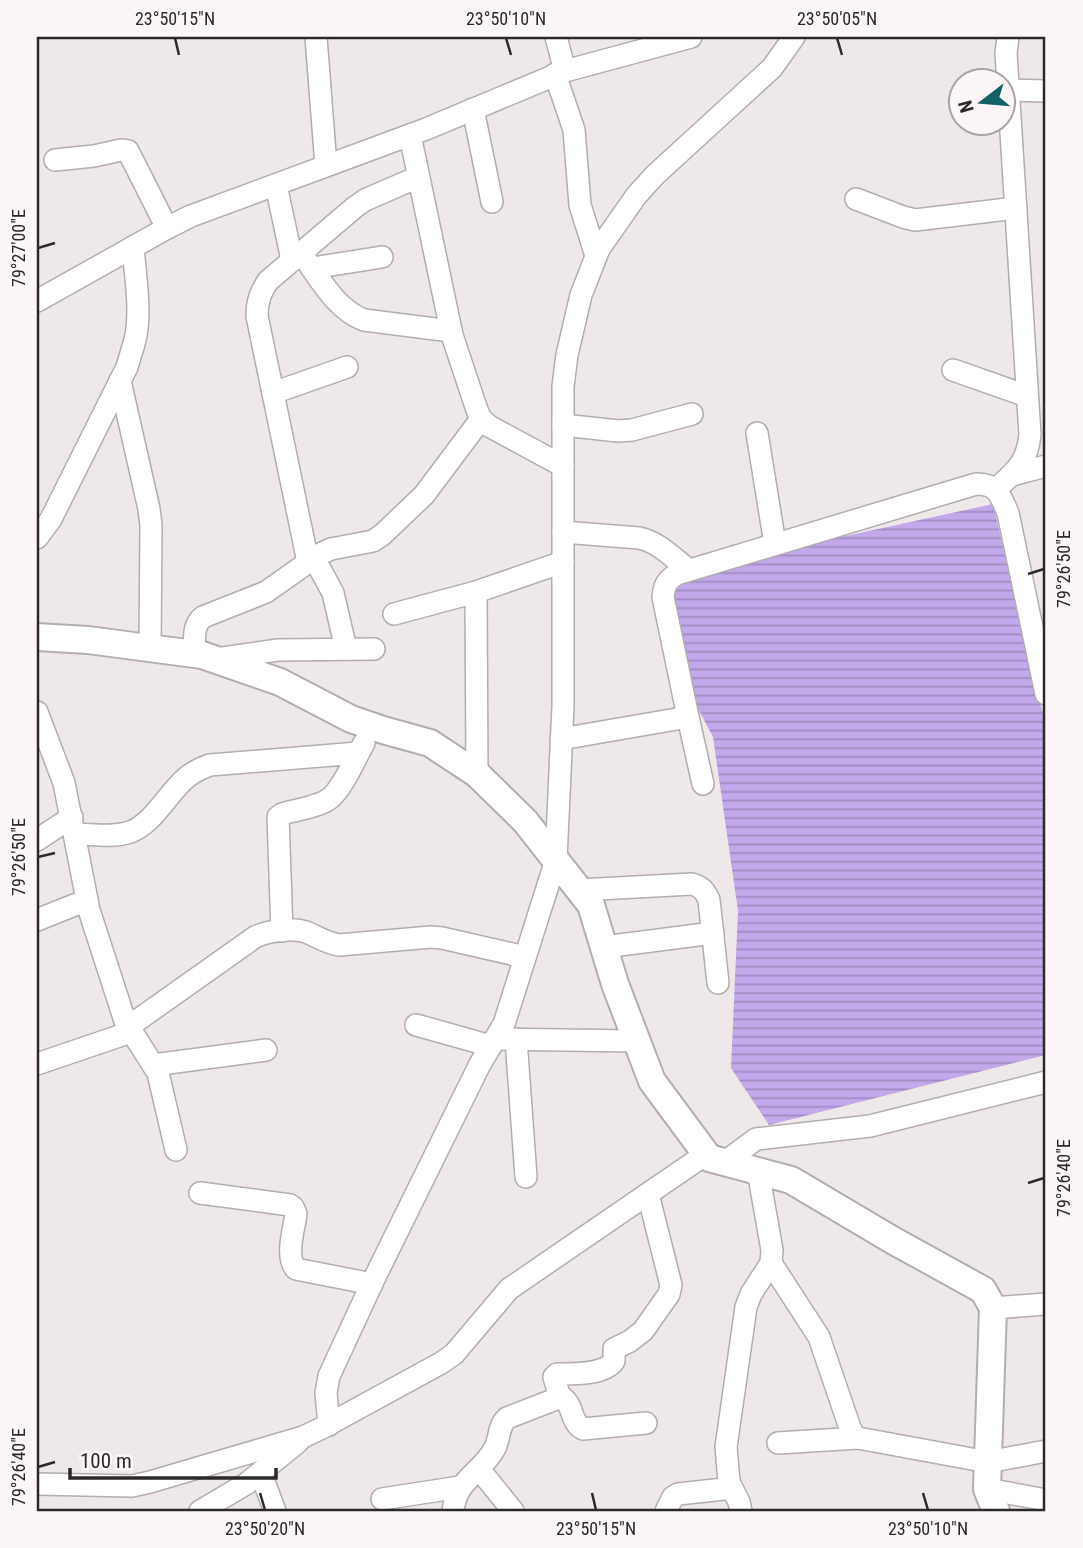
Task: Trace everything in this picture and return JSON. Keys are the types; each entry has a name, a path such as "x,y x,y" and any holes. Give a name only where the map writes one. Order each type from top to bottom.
{"main road":[{"path":"37,637 89,640 204,657 280,682 351,719 430,743 477,774 525,821 591,905 615,984 652,1081 716,1158 790,1180 983,1290 993,1308 988,1462 991,1504"}],"street":[{"path":"316,37 326,166"},
{"path":"556,37 560,73 574,130 580,205 596,256"},
{"path":"37,301 191,216 410,135 560,73 691,37"},
{"path":"526,1177 501,1041 556,860 563,706 563,386 581,295 596,256 645,186 772,68 794,37"},
{"path":"1007,66 1008,37"},
{"path":"1016,90 1046,91"},
{"path":"473,109 492,202"},
{"path":"410,135 451,331 481,419 563,466"},
{"path":"1012,136 1030,435 1023,461 1004,482 1008,513 1046,694"},
{"path":"55,159 128,151 167,228"},
{"path":"346,649 333,593 311,560 272,393 257,316 257,303 268,281 302,260 355,207 418,177"},
{"path":"276,185 302,260 341,307 352,316 364,320 451,331"},
{"path":"856,199 915,220 1016,208"},
{"path":"37,538 51,519 120,381 132,351 138,318 133,247"},
{"path":"302,260 382,257"},
{"path":"272,393 347,367"},
{"path":"953,370 1027,396"},
{"path":"120,381 149,509 152,543 150,648"},
{"path":"563,425 625,430 692,414"},
{"path":"374,649 278,650 204,657 196,627 203,617 267,592 331,549 364,544 382,536 424,495 481,419"},
{"path":"757,433 775,544"},
{"path":"704,784 663,597 664,586 669,579 689,570 976,484 1004,482 1046,466"},
{"path":"563,532 648,540 689,570"},
{"path":"394,614 476,592 563,562"},
{"path":"476,592 477,774"},
{"path":"37,712 60,770 87,900 129,1029 158,1073 176,1150"},
{"path":"561,739 688,717"},
{"path":"282,931 278,817 331,798 373,727"},
{"path":"37,840 73,826 120,835 133,831 143,824 185,779 210,765 358,753"},
{"path":"579,890 692,884 699,886 709,900 718,983"},
{"path":"37,920 87,900"},
{"path":"37,1065 129,1029 255,937 270,931 302,931 338,945 442,938 525,957"},
{"path":"604,947 713,933"},
{"path":"416,1025 501,1041 636,1041"},
{"path":"329,1425 326,1393 329,1376 480,1064 501,1041"},
{"path":"153,1065 266,1050"},
{"path":"37,1484 132,1486 303,1437 441,1363 454,1353 509,1289 648,1194 716,1158 756,1139 870,1126 1046,1082"},
{"path":"741,1511 729,1482 726,1447 746,1307 771,1263 772,1250 758,1171"},
{"path":"200,1193 290,1205 296,1214 290,1258 296,1269 372,1284"},
{"path":"560,1398 554,1377 557,1374 583,1374 608,1368 614,1361 614,1349 638,1335 669,1294 671,1285 648,1194"},
{"path":"771,1263 819,1337 850,1429 858,1438"},
{"path":"993,1308 1046,1304"},
{"path":"453,1511 460,1487 495,1449 502,1422 507,1418 560,1398 566,1399 575,1423 583,1429 646,1423"},
{"path":"200,1511 246,1485 303,1437"},
{"path":"778,1443 858,1438 988,1462 1046,1451"},
{"path":"479,1469 513,1511"},
{"path":"261,1474 275,1511"},
{"path":"666,1511 673,1497 678,1494 724,1489 729,1482"},
{"path":"382,1499 460,1487"},
{"path":"991,1504 1046,1500"}],"shaded area":[{"path":"993,504 1046,727 1046,1055 769,1125 731,1068 738,911 713,737 696,705 669,584 704,567"}]}
